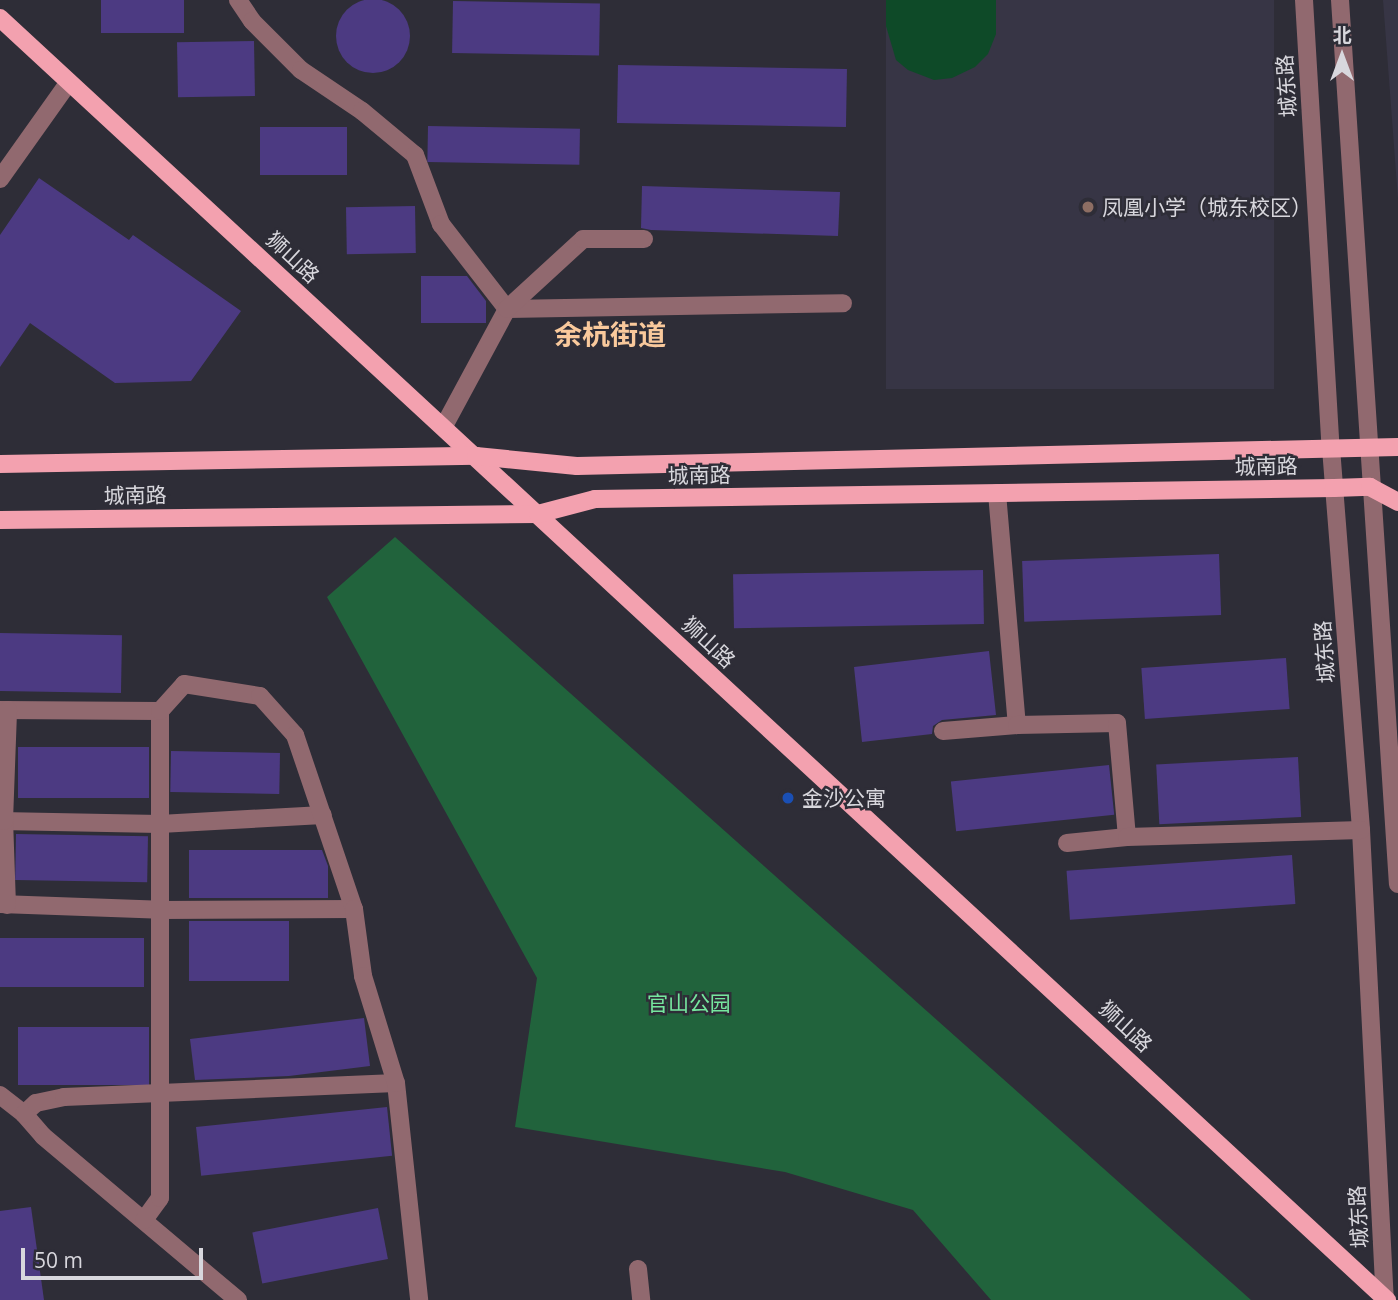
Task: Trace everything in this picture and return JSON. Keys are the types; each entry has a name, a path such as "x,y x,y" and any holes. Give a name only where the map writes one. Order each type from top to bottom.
{"main road":[{"name":"狮山路","path":"0,18 1386,1298"},
{"name":"城南路","path":"0,464 476,456 577,466 1398,447"},
{"name":"城南路","path":"0,520 538,514 594,499 1370,487 1398,502"}],"street":[{"path":"237,0 252,21 301,70 362,111 415,155 441,224 507,309"},
{"name":"城东路","path":"1304,0 1331,448 1361,830 1386,1298"},
{"path":"1340,0 1367,447 1398,884"},
{"path":"0,180 69,82"},
{"path":"444,426 507,309 583,239 644,239"},
{"path":"507,309 843,303"},
{"path":"997,493 1017,725"},
{"path":"145,1220 160,1198 160,711 184,684 260,696 295,735 355,909 363,976 396,1083 418,1300"},
{"path":"160,711 4,710 3,904 160,910 355,909"},
{"path":"943,731 1017,725 1117,723 1127,837"},
{"path":"2,821 160,824 323,815"},
{"path":"1067,843 1127,837 1361,830"},
{"path":"24,1114 36,1103 64,1097 396,1083"},
{"path":"0,1095 24,1114 43,1136 238,1300"},
{"path":"638,1269 641,1300"}],"shaded area":[{"name":"凤凰小学（城东校区）","path":"886,0 1274,0 1274,389 886,389"},
{"path":"1383,0 1398,0 1398,199"}],"green space":[{"path":"886,0 996,0 996,34 988,54 975,67 952,78 934,80 908,70 896,60 886,26"},
{"name":"官山公园","path":"395,537 1251,1300 991,1300 913,1210 785,1172 515,1127 537,978 327,597"}],"building":[{"path":"373,-1 394,5 404,15 410,36 404,57 394,67 373,73 352,67 342,57 336,36 342,15 352,5"},
{"path":"101,0 184,0 184,33 101,33"},
{"path":"453,1 600,4 599,56 452,53"},
{"path":"254,41 255,96 178,97 177,42"},
{"path":"618,65 847,69 846,127 617,123"},
{"path":"428,126 580,129 579,165 427,162"},
{"path":"260,127 347,127 347,175 260,175"},
{"path":"39,178 129,240 133,235 241,311 191,381 115,383 30,323 0,367 0,235"},
{"path":"642,186 840,192 838,236 641,228"},
{"path":"415,206 416,253 347,254 346,207"},
{"path":"421,276 467,276 486,301 486,323 421,323"},
{"path":"1219,554 1221,615 1024,622 1022,561"},
{"path":"983,570 984,624 734,628 733,574"},
{"path":"0,633 122,635 121,693 0,691"},
{"path":"989,651 996,715 942,720 933,726 932,734 862,742 854,667"},
{"path":"1286,658 1290,709 1145,719 1141,668"},
{"path":"18,747 149,747 149,798 18,798"},
{"path":"171,751 280,753 279,794 170,792"},
{"path":"1298,757 1301,817 1159,824 1156,764"},
{"path":"1109,765 1114,815 956,831 951,782"},
{"path":"16,834 148,836 147,882 15,880"},
{"path":"189,850 322,850 328,866 328,898 189,898"},
{"path":"1292,855 1295,904 1070,920 1067,871"},
{"path":"189,921 289,921 289,981 189,981"},
{"path":"0,938 144,938 144,987 0,987"},
{"path":"364,1018 370,1066 289,1076 195,1080 190,1039"},
{"path":"18,1027 149,1027 149,1085 18,1085"},
{"path":"387,1107 392,1156 201,1176 196,1127"},
{"path":"31,1207 44,1300 0,1300 0,1211"},
{"path":"378,1208 388,1259 262,1283 252,1232"}],"place":[{"name":"凤凰小学（城东校区）","path":"1088,207"},
{"name":"金沙公寓","path":"788,798"}],"district":[{"name":"余杭街道","path":"610,334"}]}
